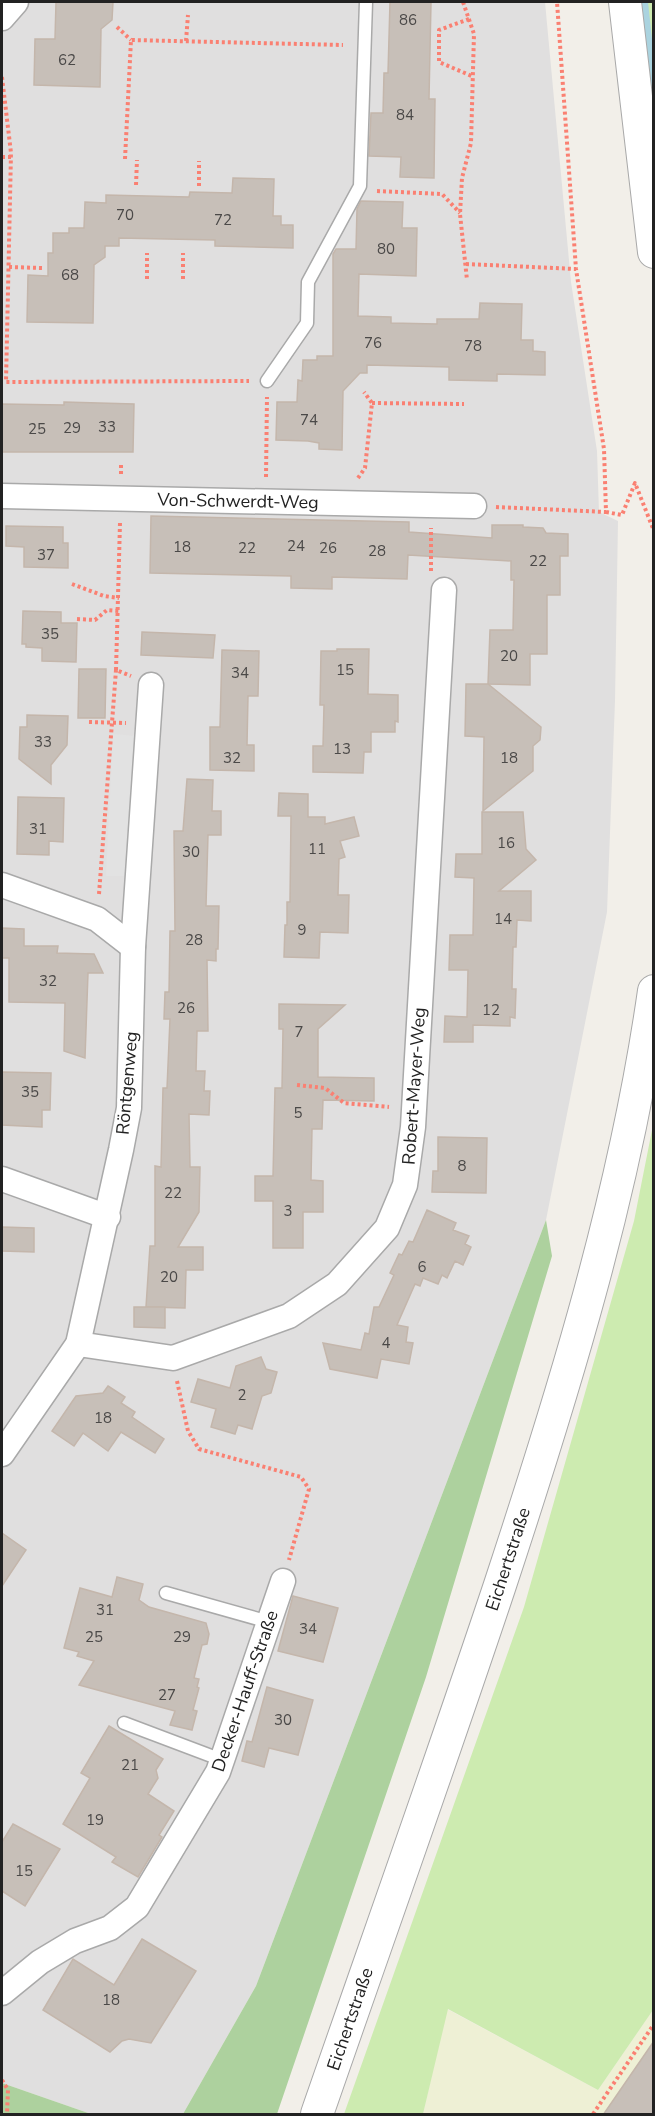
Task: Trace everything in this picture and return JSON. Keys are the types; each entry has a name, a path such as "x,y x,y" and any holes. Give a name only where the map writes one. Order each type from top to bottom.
{"street":[{"path":"2,18 16,2"},
{"path":"625,2 654,252"},
{"name":"Von-Schwerdt-Weg","path":"2,496 474,506"},
{"name":"Robert-Mayer-Weg","path":"78,1344 173,1358 289,1316 337,1284 387,1228 405,1185 414,1109 444,590"},
{"name":"Röntgenweg","path":"2,1454 78,1344 108,1217 129,1108 133,947 151,685"},
{"path":"2,885 97,919 133,947"},
{"name":"Eichertstraße","path":"317,2115 542,1457 600,1260 646,1045 654,992"},
{"path":"2,1179 108,1217"},
{"name":"Decker-Hauff-Straße","path":"2,1993 40,1962 75,1941 110,1928 137,1906 218,1772 283,1581"}],"lane":[{"path":"267,381 307,323 308,282 358,191 366,2"},
{"path":"166,1593 269,1622"},
{"path":"124,1723 222,1760"}],"path":[{"path":"463,2 474,34 471,143 462,178 460,214 467,280"},
{"path":"557,2 576,269 604,449 606,512"},
{"path":"186,41 188,15"},
{"path":"469,20 440,30 439,62 474,77"},
{"path":"117,27 131,40 343,45"},
{"path":"125,159 131,40"},
{"path":"2,77 11,157 4,382 267,381 266,502"},
{"path":"2,157 11,157"},
{"path":"136,185 137,160"},
{"path":"199,161 199,186"},
{"path":"358,191 442,194 460,214"},
{"path":"147,253 147,279"},
{"path":"183,253 183,279"},
{"path":"466,264 576,269"},
{"path":"9,267 42,268"},
{"path":"347,481 357,480 365,468 372,403 364,392"},
{"path":"372,403 464,404"},
{"path":"474,506 606,512 622,515 634,483 654,531"},
{"path":"97,919 116,670 120,499"},
{"path":"431,504 431,578 444,590"},
{"path":"72,584 104,596 119,598"},
{"path":"77,619 95,620 107,610 119,611"},
{"path":"116,670 151,685"},
{"path":"89,722 148,724"},
{"path":"297,1085 326,1088 344,1103 414,1109"},
{"path":"173,1358 188,1431 199,1449 301,1477 309,1489 283,1581"},
{"path":"593,2115 654,2024"},
{"path":"2,2080 8,2090 7,2115"}],"shaded area":[{"path":"2,2 545,2 571,282 597,451 599,512 618,521 615,701 607,912 546,1220 256,1986 183,2114 91,2114 2,2083"},
{"path":"113,734 147,737 138,876 106,876"}],"green space":[{"path":"637,2 653,2 653,146"},
{"path":"653,1125 653,2010 598,2090 448,2009 423,2114 344,2114 524,1607 634,1221"},
{"path":"546,1220 552,1256 426,1677 277,2114 183,2114 256,1986"},
{"path":"447,2009 598,2090 653,2010 653,2114 423,2114"},
{"path":"2,2083 91,2114 2,2114"}],"building":[{"path":"56,2 113,2 112,20 101,29 100,87 34,85 35,39 55,39"},
{"path":"390,2 431,2 429,99 435,99 434,178 400,177 401,157 369,156 371,113 383,113 384,73 388,73"},
{"path":"233,178 274,179 273,216 281,216 281,225 293,225 293,248 215,246 215,240 119,238 119,246 105,246 105,257 94,265 93,323 27,322 28,275 48,276 48,253 53,253 53,233 69,233 69,228 84,228 85,202 106,203 106,195 189,197 190,192 232,193"},
{"path":"361,201 403,202 402,228 417,228 416,276 359,274 358,316 391,317 391,323 437,324 437,319 479,319 480,303 522,304 521,340 533,340 533,351 545,352 545,375 497,374 497,381 449,380 449,367 367,365 367,373 360,373 343,391 342,450 319,449 319,443 308,441 276,440 277,402 297,402 298,380 302,381 303,360 317,360 317,356 333,356 333,254 336,249 356,249 357,209"},
{"path":"64,402 134,404 133,452 2,452 2,404 64,405"},
{"path":"151,516 409,522 409,532 492,538 492,525 523,525 523,527 543,528 546,533 568,534 568,556 560,556 560,595 547,595 547,654 530,654 530,685 488,684 490,630 513,630 514,580 511,580 511,561 408,555 407,579 332,577 332,589 291,588 291,576 150,573"},
{"path":"6,526 63,527 63,543 68,543 68,568 24,567 24,547 6,546"},
{"path":"23,611 61,612 61,623 77,623 76,662 42,661 42,648 26,647 26,644 22,644"},
{"path":"142,632 215,635 213,658 141,655"},
{"path":"337,649 369,649 368,694 398,695 398,722 395,721 395,732 371,732 371,752 364,752 363,773 313,772 313,746 323,746 324,705 320,705 321,651 337,651"},
{"path":"222,650 259,651 258,696 248,696 247,745 254,745 254,771 210,770 210,727 220,727"},
{"path":"79,669 106,669 105,718 78,718"},
{"path":"466,684 488,684 541,727 540,740 533,746 533,771 483,811 484,737 465,736"},
{"path":"27,715 68,716 67,745 51,765 51,784 19,759 20,727 27,727"},
{"path":"187,779 213,780 212,811 221,811 221,835 208,835 206,906 219,906 218,949 216,949 216,961 207,960 208,1031 197,1031 196,1071 205,1071 204,1091 210,1091 209,1115 189,1114 190,1167 200,1167 199,1212 178,1247 203,1247 203,1270 186,1270 185,1308 146,1307 150,1246 155,1246 155,1166 161,1167 163,1088 167,1088 170,1019 164,1019 165,992 169,992 170,931 175,931 174,831 183,831"},
{"path":"279,793 308,794 308,817 325,817 325,824 354,817 359,836 340,841 345,857 339,859 338,895 349,895 348,933 320,932 319,958 284,957 287,902 290,902 291,816 278,816"},
{"path":"18,797 64,798 63,842 49,841 49,855 17,854"},
{"path":"482,812 523,812 526,849 536,860 499,891 531,891 531,921 517,920 516,947 513,947 512,989 516,989 515,1018 510,1017 510,1026 473,1025 473,1042 444,1042 445,1016 467,1017 468,970 449,970 450,935 473,935 474,878 455,877 456,854 482,854"},
{"path":"2,928 24,929 24,946 58,946 57,953 94,954 103,973 88,973 85,1058 64,1051 65,1003 9,1002 9,958 2,958"},
{"path":"279,1004 345,1005 318,1029 318,1077 374,1078 374,1101 323,1100 322,1129 312,1129 311,1180 323,1181 323,1212 303,1212 303,1248 273,1248 273,1201 255,1201 255,1176 273,1176 275,1088 282,1088 283,1029 279,1029"},
{"path":"2,1072 51,1073 50,1110 42,1110 42,1127 2,1125"},
{"path":"438,1137 487,1138 486,1193 432,1192 433,1171 438,1171"},
{"path":"427,1210 456,1223 453,1230 469,1236 465,1244 471,1247 463,1265 455,1261 447,1278 442,1275 438,1284 423,1278 420,1286 415,1284 397,1325 408,1327 406,1342 413,1343 409,1364 381,1359 377,1378 330,1369 323,1343 361,1350 365,1333 369,1334 374,1307 379,1307 394,1275 390,1273 399,1254 402,1255 409,1241 413,1242"},
{"path":"2,1227 34,1228 34,1252 2,1251"},
{"path":"134,1307 165,1307 165,1328 134,1327"},
{"path":"261,1357 266,1369 277,1372 271,1393 262,1396 252,1429 238,1425 235,1434 211,1427 216,1409 191,1402 198,1379 230,1388 236,1366"},
{"path":"108,1386 125,1397 121,1403 135,1412 132,1417 164,1439 155,1453 121,1432 108,1451 83,1433 74,1446 52,1431 76,1396 103,1393"},
{"path":"2,1533 26,1550 2,1586"},
{"path":"117,1577 143,1584 139,1600 149,1607 206,1623 209,1634 207,1644 202,1645 194,1678 199,1679 197,1687 199,1688 193,1710 197,1711 192,1730 170,1725 175,1711 79,1685 94,1661 77,1656 79,1652 64,1648 80,1588 112,1597"},
{"path":"293,1596 338,1608 323,1662 278,1651"},
{"path":"267,1687 313,1700 298,1755 269,1748 264,1767 242,1761 247,1741 252,1742"},
{"path":"109,1726 163,1759 156,1770 158,1778 148,1794 174,1811 159,1835 162,1837 138,1877 112,1862 116,1857 63,1824 90,1778 81,1773"},
{"path":"13,1824 60,1849 25,1906 2,1891 2,1842"},
{"path":"142,1939 196,1971 151,2043 129,2039 122,2041 110,2052 43,2010 73,1959 114,1985"},
{"path":"654,2041 654,2115 603,2115"}],"waterway":[{"path":"644,2 654,95"}]}
